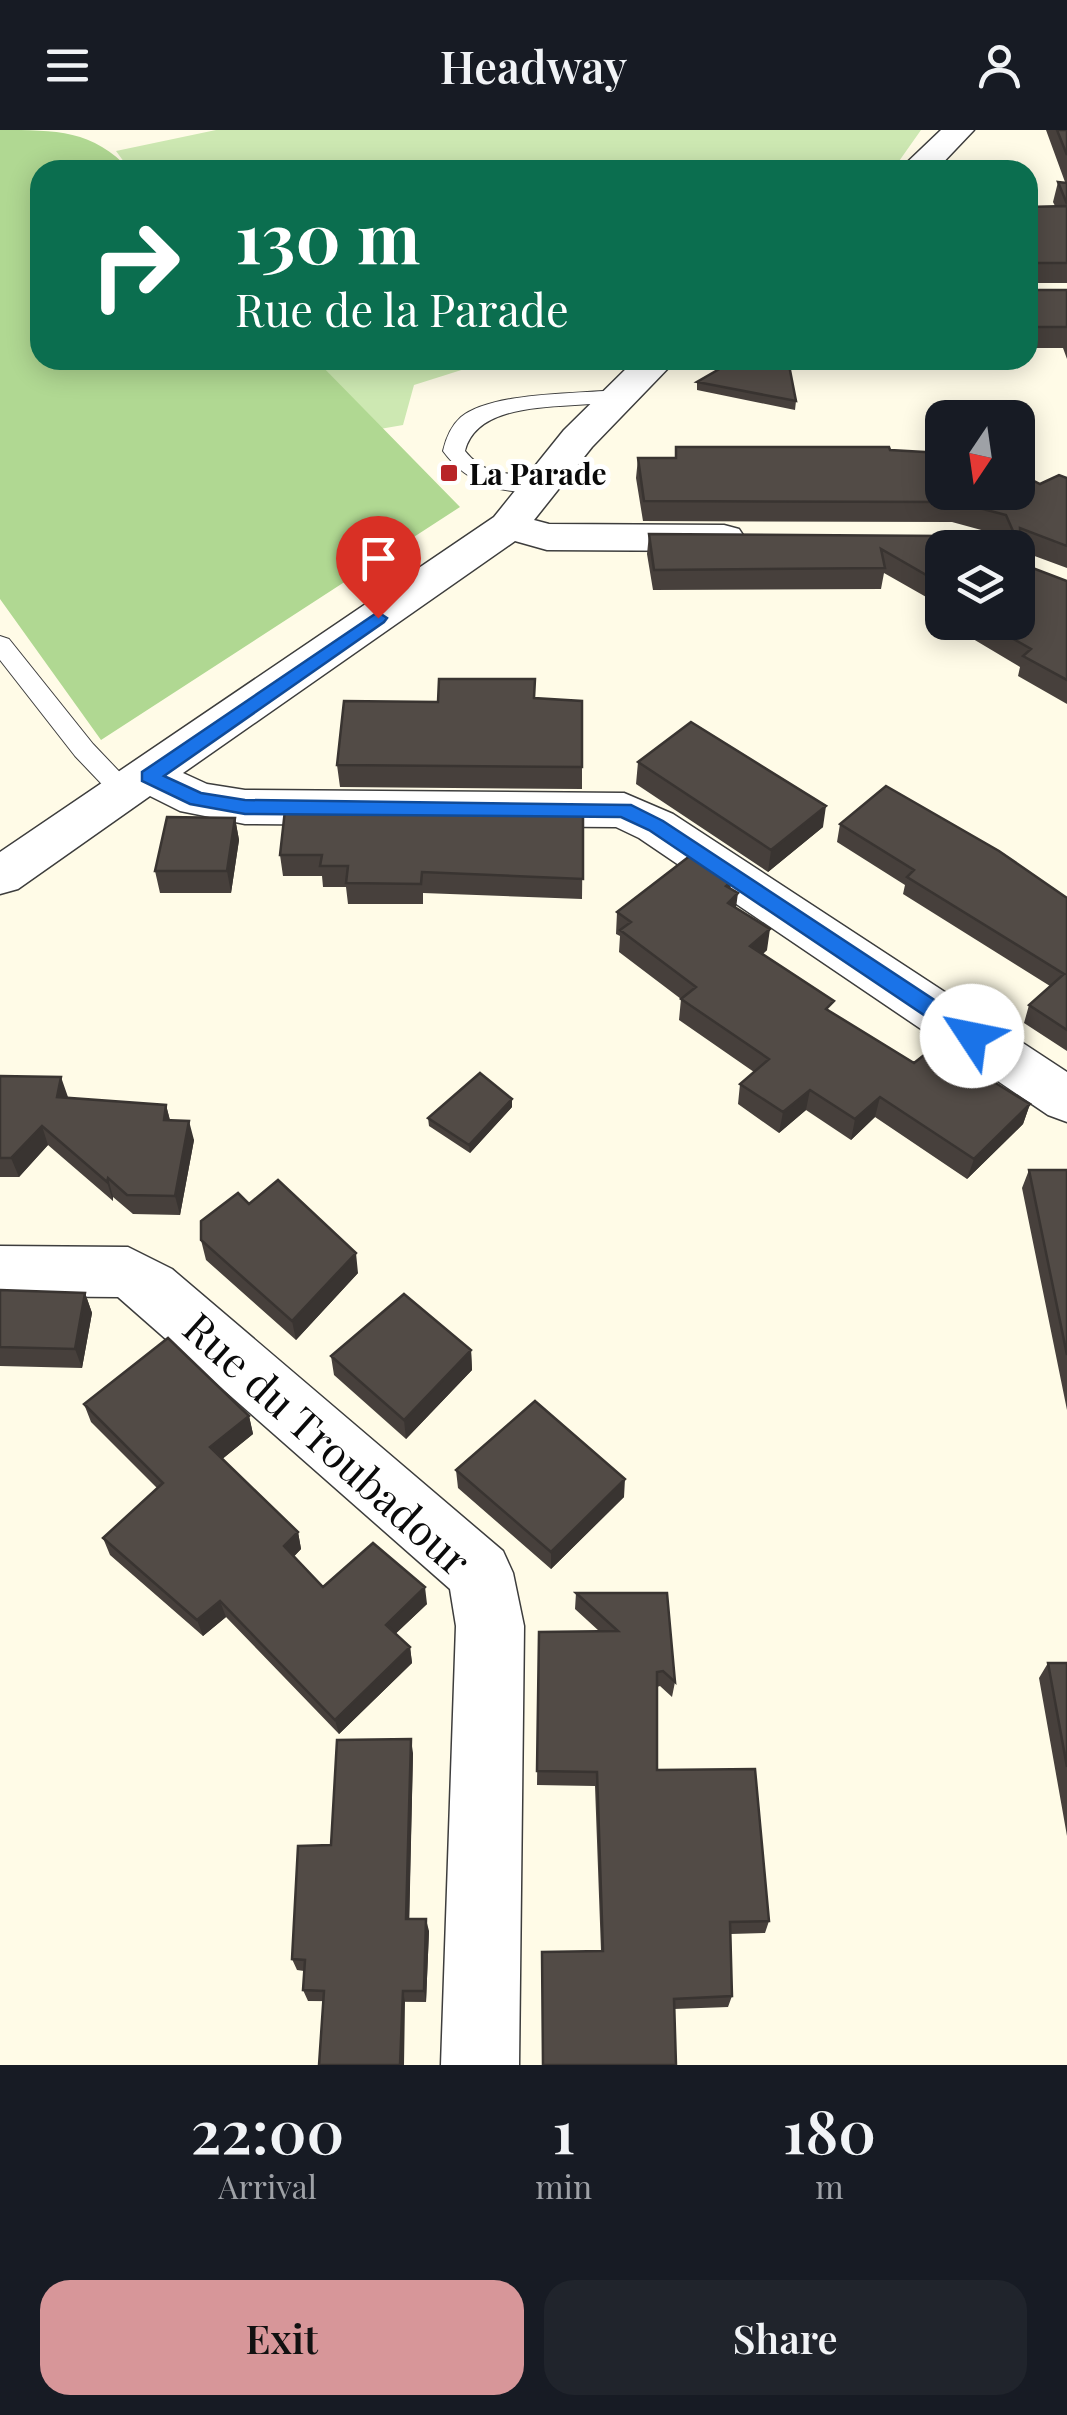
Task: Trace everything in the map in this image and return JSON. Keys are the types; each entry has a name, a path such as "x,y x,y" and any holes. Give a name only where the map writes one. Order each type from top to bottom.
{"street":[{"path":"929,160 958,130"},
{"path":"0,876 509,526 540,483 615,396 645,370"},
{"path":"509,526 548,537 767,538"},
{"path":"137,785 245,807 624,810 656,826 1067,1100"},
{"name":"Rue du Troubadour","path":"0,1271 128,1272 151,1286 480,1573 490,1626 480,2065"}],"lane":[{"path":"540,483 517,485 479,478 454,451 459,432 474,418 501,410 615,396"},
{"path":"0,644 84,750 137,785"}],"green space":[{"path":"0,130 56,132 88,140 119,160 30,160 30,370 326,370 460,507 101,740 0,599"},
{"path":"216,130 921,130 900,160 123,160 116,151"},
{"path":"325,370 461,370 414,385 403,425 380,429"}],"building":[{"path":"1057,130 1067,130 1067,155"},
{"path":"1058,182 1067,183 1067,204"},
{"path":"1067,206 1067,263 1038,263 1038,207"},
{"path":"1038,290 1067,290 1067,327 1038,327"},
{"path":"718,370 790,370 796,401 697,382"},
{"path":"676,447 889,447 925,452 925,502 644,501 638,458 676,458"},
{"path":"1059,475 1067,478 1067,546 1035,534 1035,530 1013,530 1006,515 987,510 1035,510 1035,482 1040,484"},
{"path":"649,534 925,536 925,574 881,549 885,568 654,570"},
{"path":"1035,569 1067,581 1067,680 1023,656 1031,649 1015,640 1035,640"},
{"path":"439,679 535,679 534,698 582,701 582,767 337,765 344,701 438,702"},
{"path":"691,722 826,806 771,850 638,762"},
{"path":"886,786 999,851 1067,898 1067,1030 1029,1005 1064,974 907,877 914,870 840,824"},
{"path":"285,810 583,810 583,879 422,872 421,884 346,883 348,866 320,866 322,855 280,855"},
{"path":"167,817 235,818 227,871 155,871"},
{"path":"691,855 731,882 726,886 738,893 728,903 770,929 750,946 834,1001 826,1009 914,1063 938,1044 992,1075 989,1079 1030,1104 974,1159 880,1097 855,1119 810,1090 783,1112 740,1084 769,1059 681,999 696,987 620,930 631,922 617,912"},
{"path":"480,1073 512,1099 469,1145 428,1118"},
{"path":"0,1076 61,1077 57,1097 166,1105 164,1120 189,1121 175,1196 127,1195 42,1126 11,1158 0,1158"},
{"path":"1029,1170 1067,1170 1067,1355"},
{"path":"278,1180 356,1253 292,1321 201,1240 201,1221 238,1193 249,1204"},
{"path":"0,1290 85,1293 75,1349 0,1347"},
{"path":"404,1294 471,1350 404,1420 331,1356"},
{"path":"168,1338 249,1416 210,1447 298,1532 284,1546 323,1587 373,1543 425,1587 386,1625 410,1647 335,1720 220,1601 197,1620 103,1538 163,1483 84,1404"},
{"path":"535,1401 625,1479 551,1552 456,1470"},
{"path":"576,1593 667,1593 675,1682 663,1671 657,1672 657,1770 755,1769 769,1921 730,1922 732,1996 674,1999 676,2065 543,2065 542,1952 603,1951 597,1772 537,1771 539,1632 618,1631"},
{"path":"1048,1663 1067,1663 1067,1767"},
{"path":"411,1739 406,1919 426,1919 424,1991 403,1991 400,2065 319,2065 324,1991 303,1990 305,1960 292,1959 298,1846 331,1845 337,1740"}],"place":[{"name":"La Parade","path":"449,473"}],"route":[{"path":"378,618 149,776 197,800 245,807 624,810 656,826 972,1036"}]}
